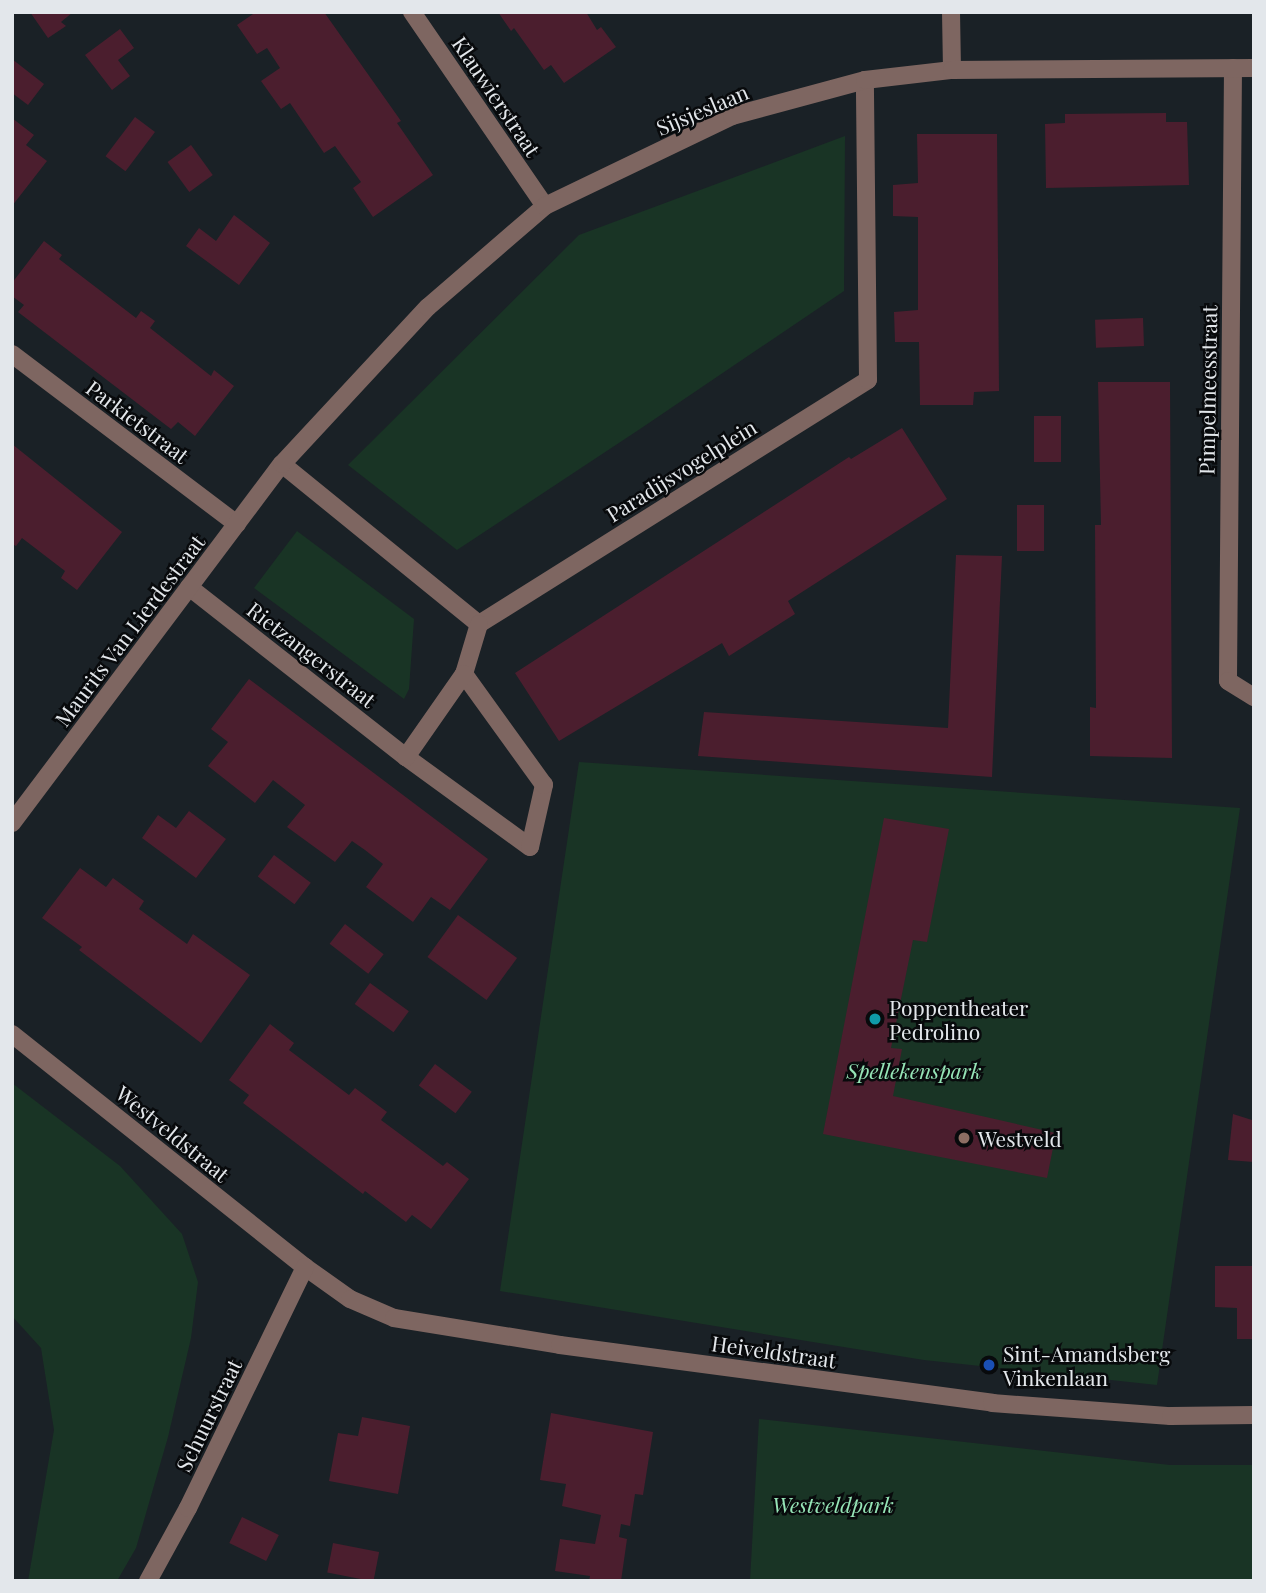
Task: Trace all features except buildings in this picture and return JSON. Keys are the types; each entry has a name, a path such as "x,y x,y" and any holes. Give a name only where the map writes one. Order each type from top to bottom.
{"street":[{"name":"Klauwierstraat","path":"412,12 545,206"},
{"path":"951,12 952,70"},
{"name":"Pimpelmeesstraat","path":"1233,68 1228,681 1254,697"},
{"name":"Sijsjeslaan","path":"282,464 428,307 545,206 732,116 865,80 952,70 1254,68"},
{"name":"Paradijsvogelplein","path":"479,624 868,380 865,80"},
{"name":"Parkietstraat","path":"12,354 237,524"},
{"path":"282,464 479,624 464,674 406,757"},
{"name":"Maurits Van Lierdestraat","path":"12,823 282,464"},
{"name":"Rietzangerstraat","path":"189,587 406,757 530,848 544,785 464,674"},
{"name":"Westveldstraat","path":"12,1034 304,1268"},
{"name":"Heiveldstraat","path":"304,1268 350,1299 394,1318 560,1345 992,1403 1171,1416 1254,1415"},
{"name":"Schuurstraat","path":"148,1581 188,1508 304,1268"}],"green space":[{"path":"845,136 844,291 640,429 457,550 348,465 579,235"},
{"path":"297,531 414,619 409,689 404,699 254,588"},
{"name":"Spellekenspark","path":"579,762 1240,808 1157,1385 924,1360 500,1291"},
{"path":"12,1083 120,1166 182,1234 198,1282 191,1338 168,1437 136,1548 117,1581 28,1581 54,1430 41,1348 12,1316"},
{"name":"Westveldpark","path":"759,1419 1170,1465 1254,1465 1254,1581 750,1581"}],"place":[{"name":"Poppentheater Pedrolino","path":"875,1019"},
{"name":"Westveld","path":"964,1138"},
{"name":"Sint-Amandsberg Vinkenlaan","path":"989,1365"}]}
